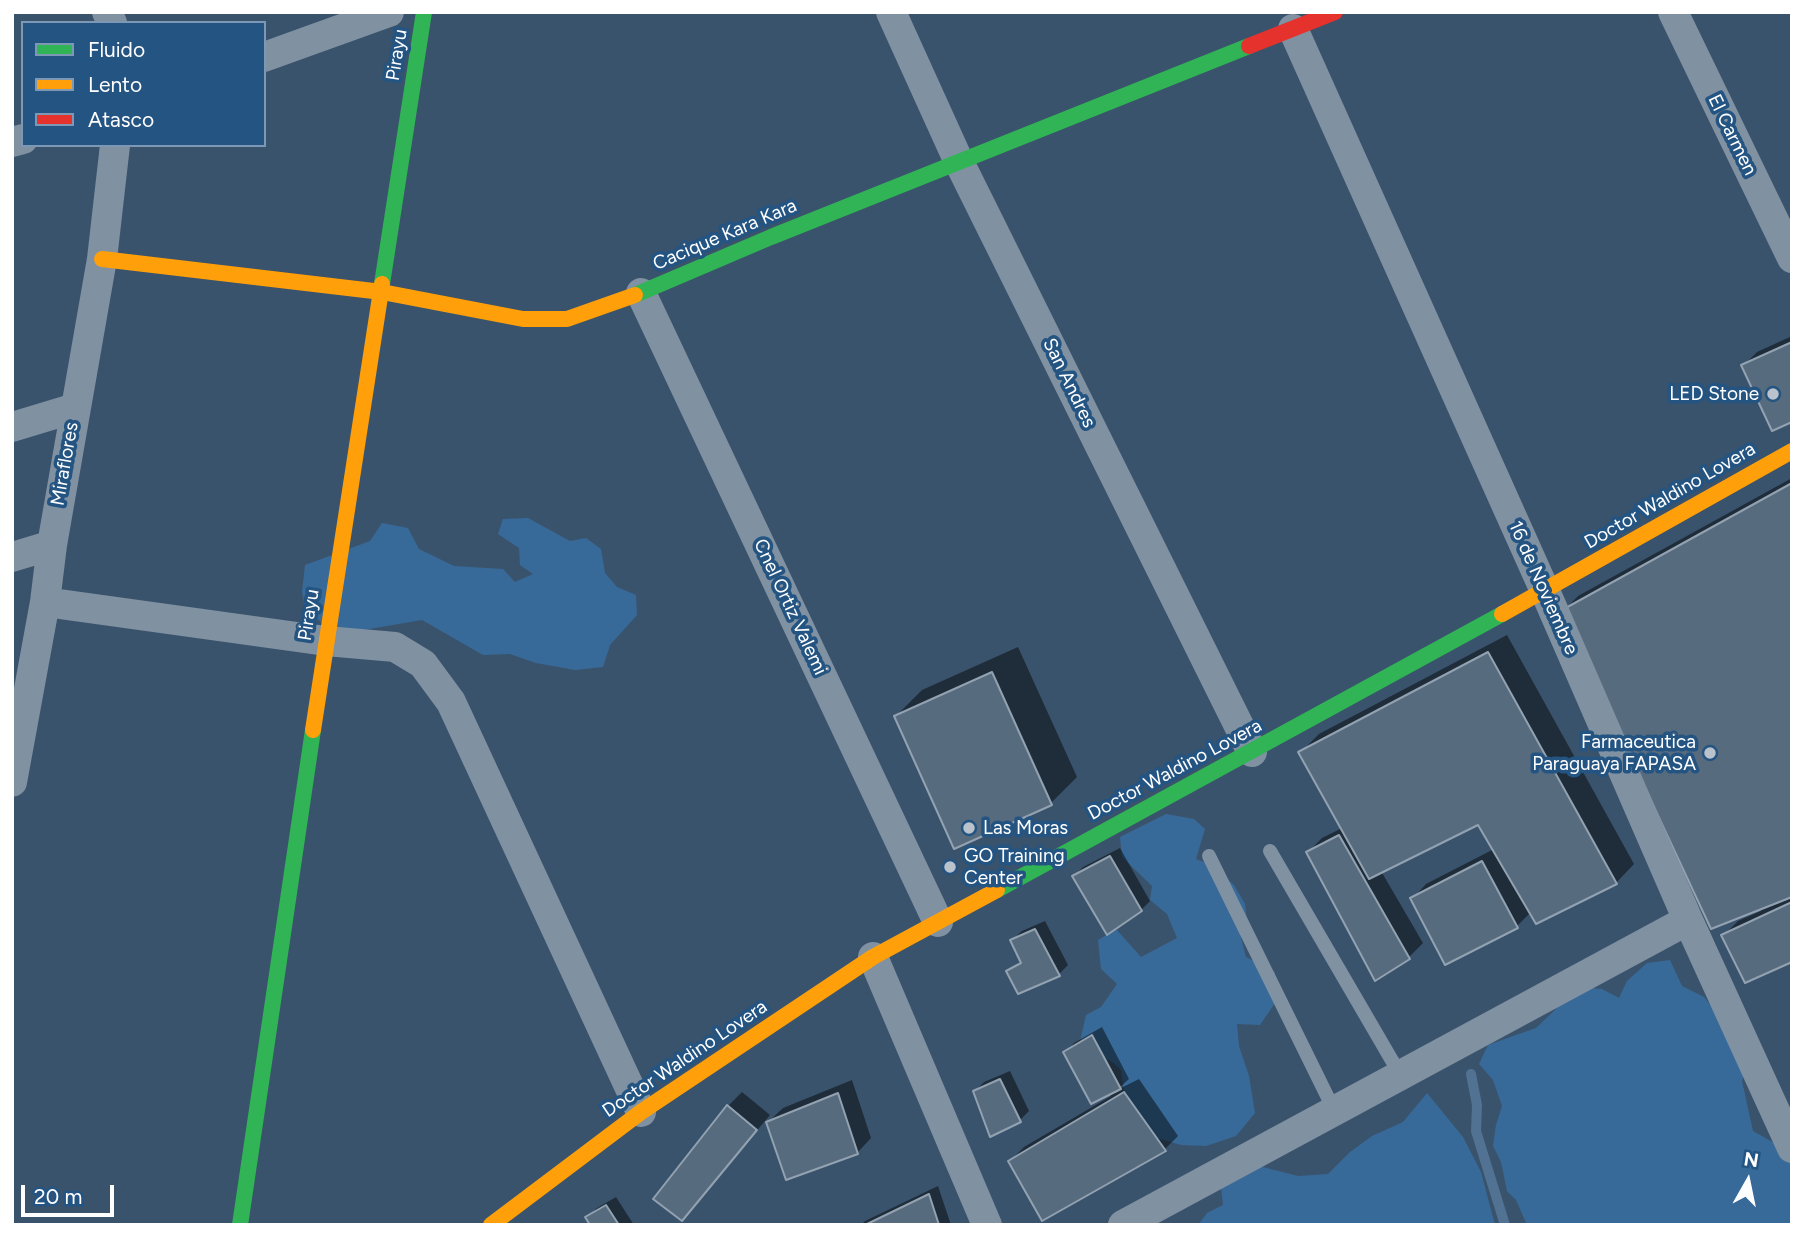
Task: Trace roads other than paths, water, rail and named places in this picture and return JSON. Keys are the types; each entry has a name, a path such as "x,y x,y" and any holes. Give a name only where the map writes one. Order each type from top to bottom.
{"street":[{"path":"266,56 389,12"},
{"name":"Pirayu","path":"240,1225 326,641 424,12"},
{"name":"San Andres","path":"891,12 959,162 1252,752"},
{"name":"Cacique Kara Kara","path":"102,259 382,292 523,319 566,320 1335,12"},
{"name":"El Carmen","path":"1673,12 1792,258"},
{"name":"16 de Noviembre","path":"1293,29 1545,592 1688,920 1792,1148"},
{"name":"Miraflores","path":"12,782 102,259 115,147"},
{"name":"Cnel Ortiz Valemi","path":"641,292 938,922"},
{"path":"12,427 75,408"},
{"name":"Doctor Waldino Lovera","path":"491,1225 641,1112 873,957 1545,592 1792,451"},
{"path":"12,557 52,545"},
{"path":"45,602 395,648 423,664 451,702 641,1112"},
{"path":"1123,1225 1688,920"},
{"path":"873,957 987,1225"}],"lane":[{"path":"1270,851 1401,1076"},
{"path":"1209,856 1335,1112"}],"waterway":[{"path":"1471,1074 1477,1105 1476,1131 1505,1225"}],"place":[{"name":"LED Stone","path":"1773,394"},
{"name":"Farmaceutica Paraguaya FAPASA","path":"1710,753"},
{"name":"Las Moras","path":"969,828"},
{"name":"GO Training Center","path":"950,867"}]}
